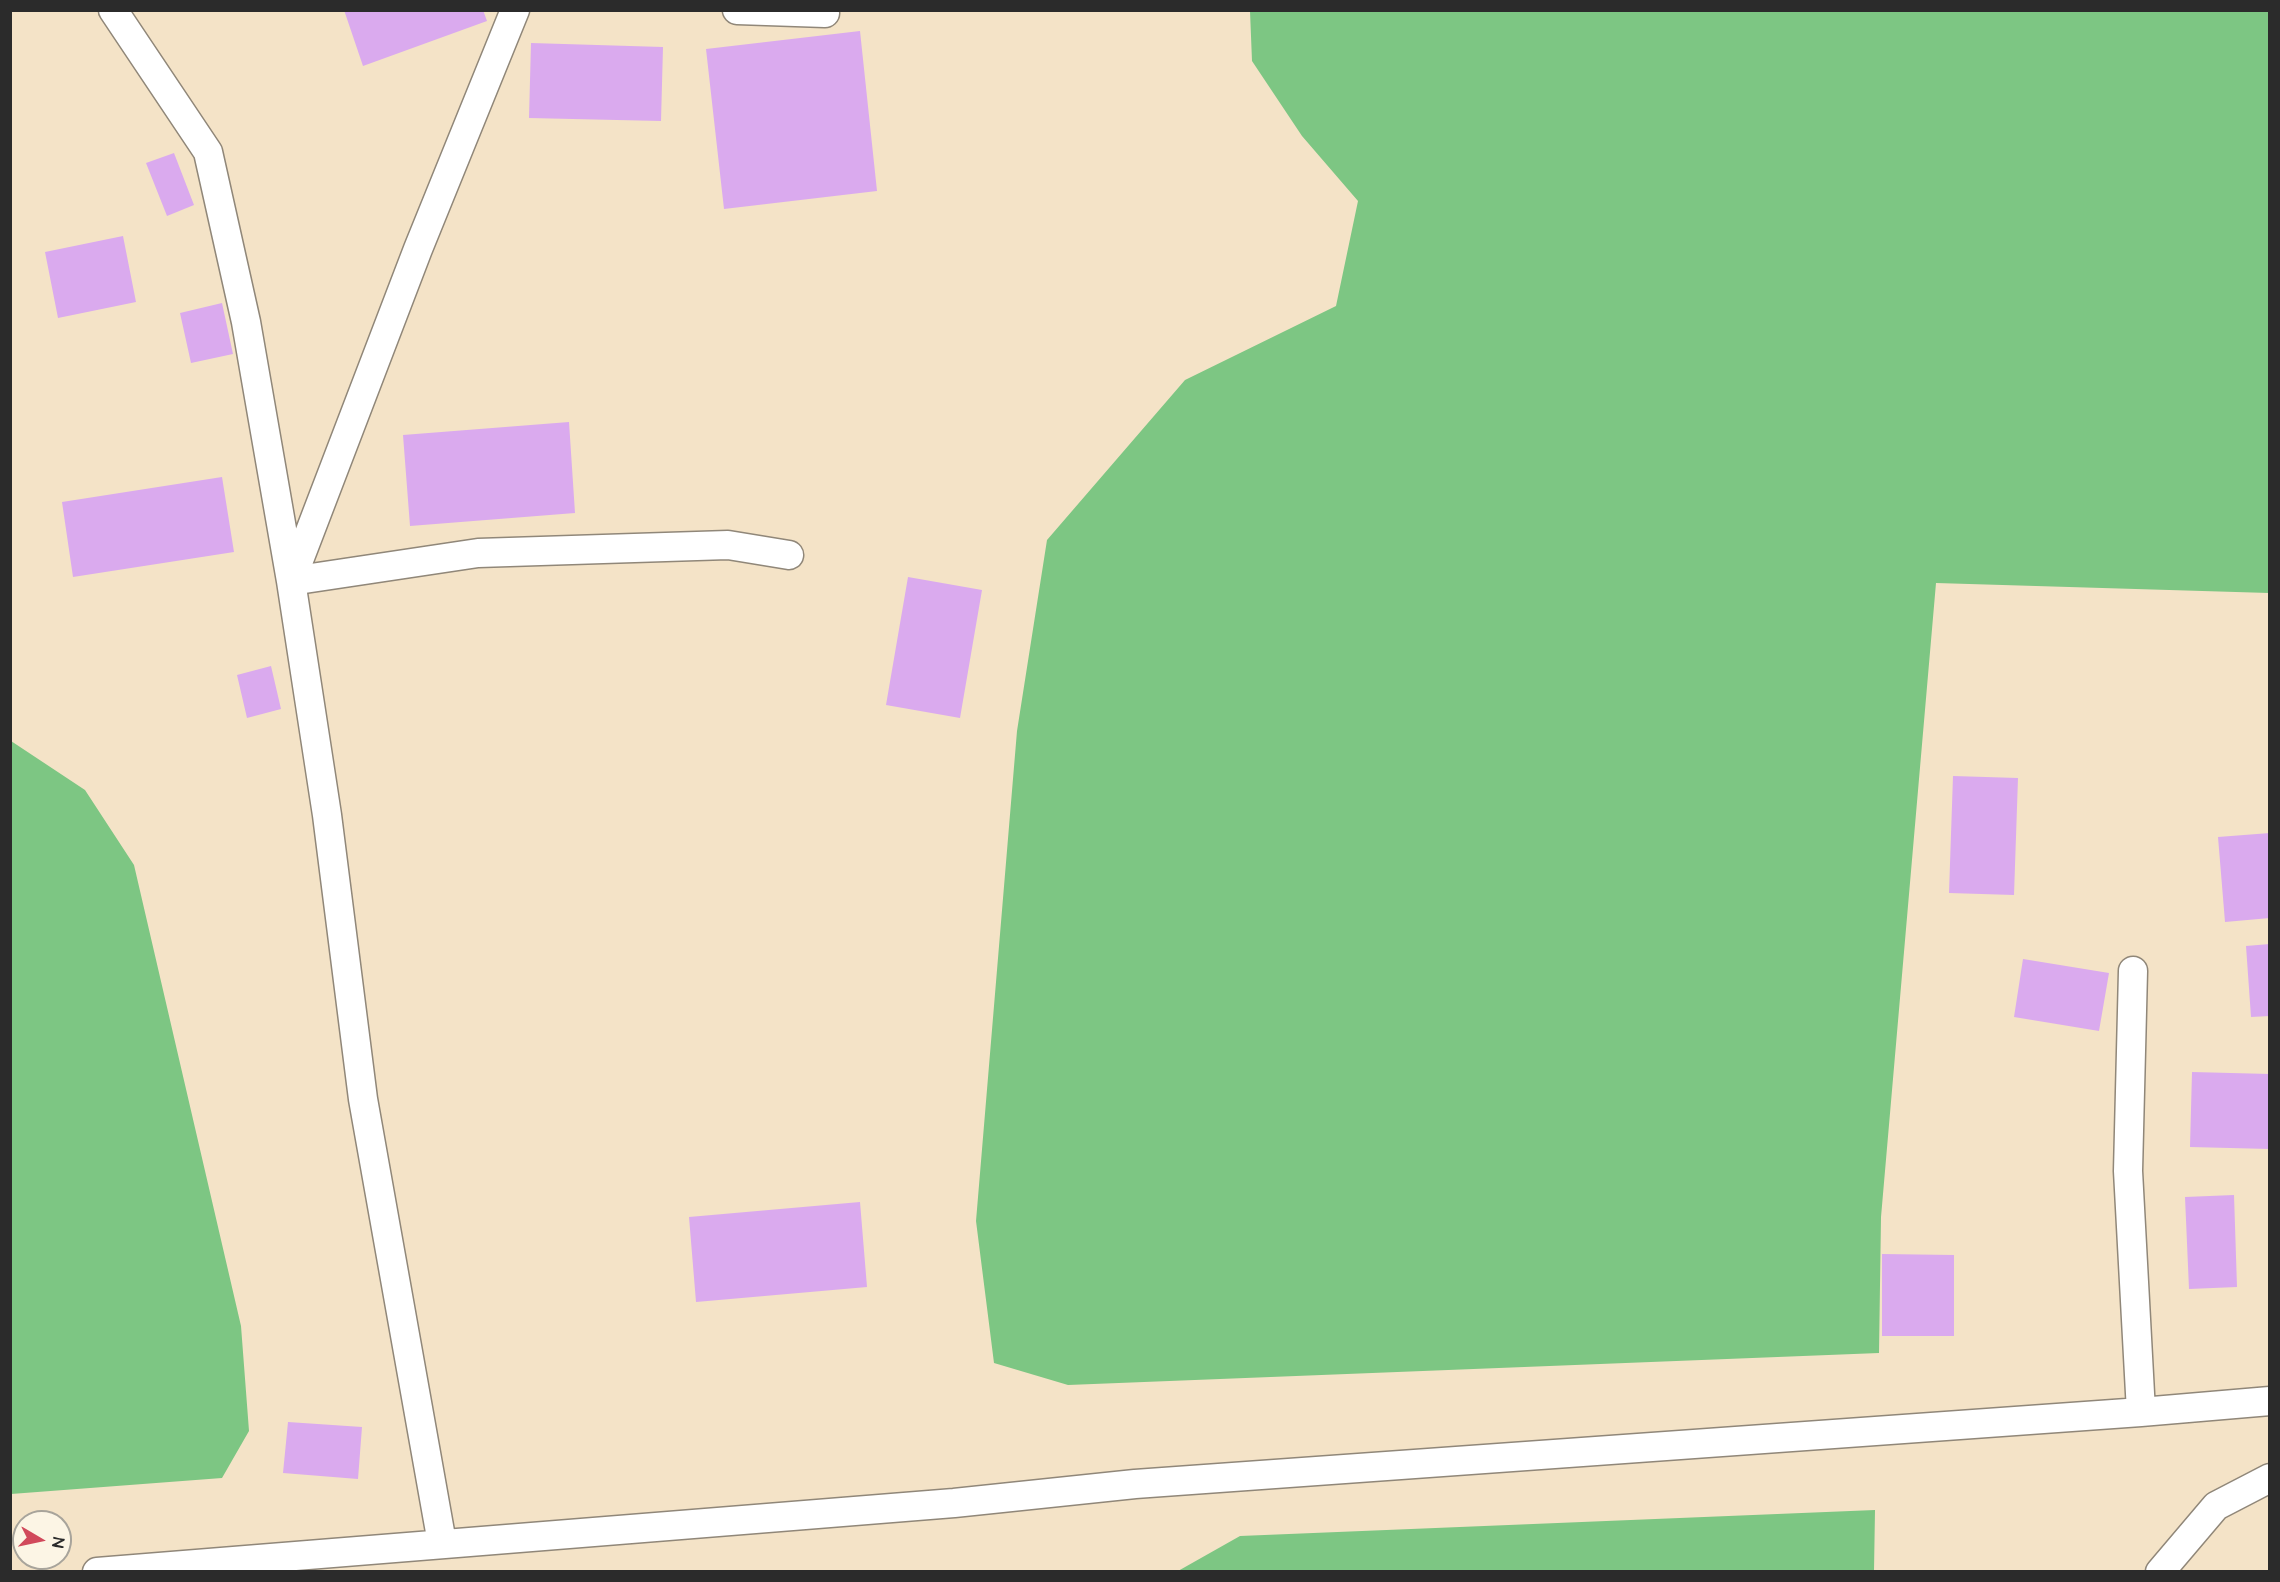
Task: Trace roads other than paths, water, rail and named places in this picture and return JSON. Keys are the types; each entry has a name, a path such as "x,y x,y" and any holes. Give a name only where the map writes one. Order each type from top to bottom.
{"street":[{"path":"113,10 208,152 246,322 291,581 327,815 363,1099 442,1544"},
{"path":"291,581 418,249 515,10"},
{"path":"737,10 825,13"},
{"path":"291,581 478,553 728,545 789,555"},
{"path":"2133,971 2128,1171 2141,1412"},
{"path":"97,1572 954,1503 1135,1484 2270,1401"},
{"path":"2160,1572 2217,1506 2270,1478"}]}
